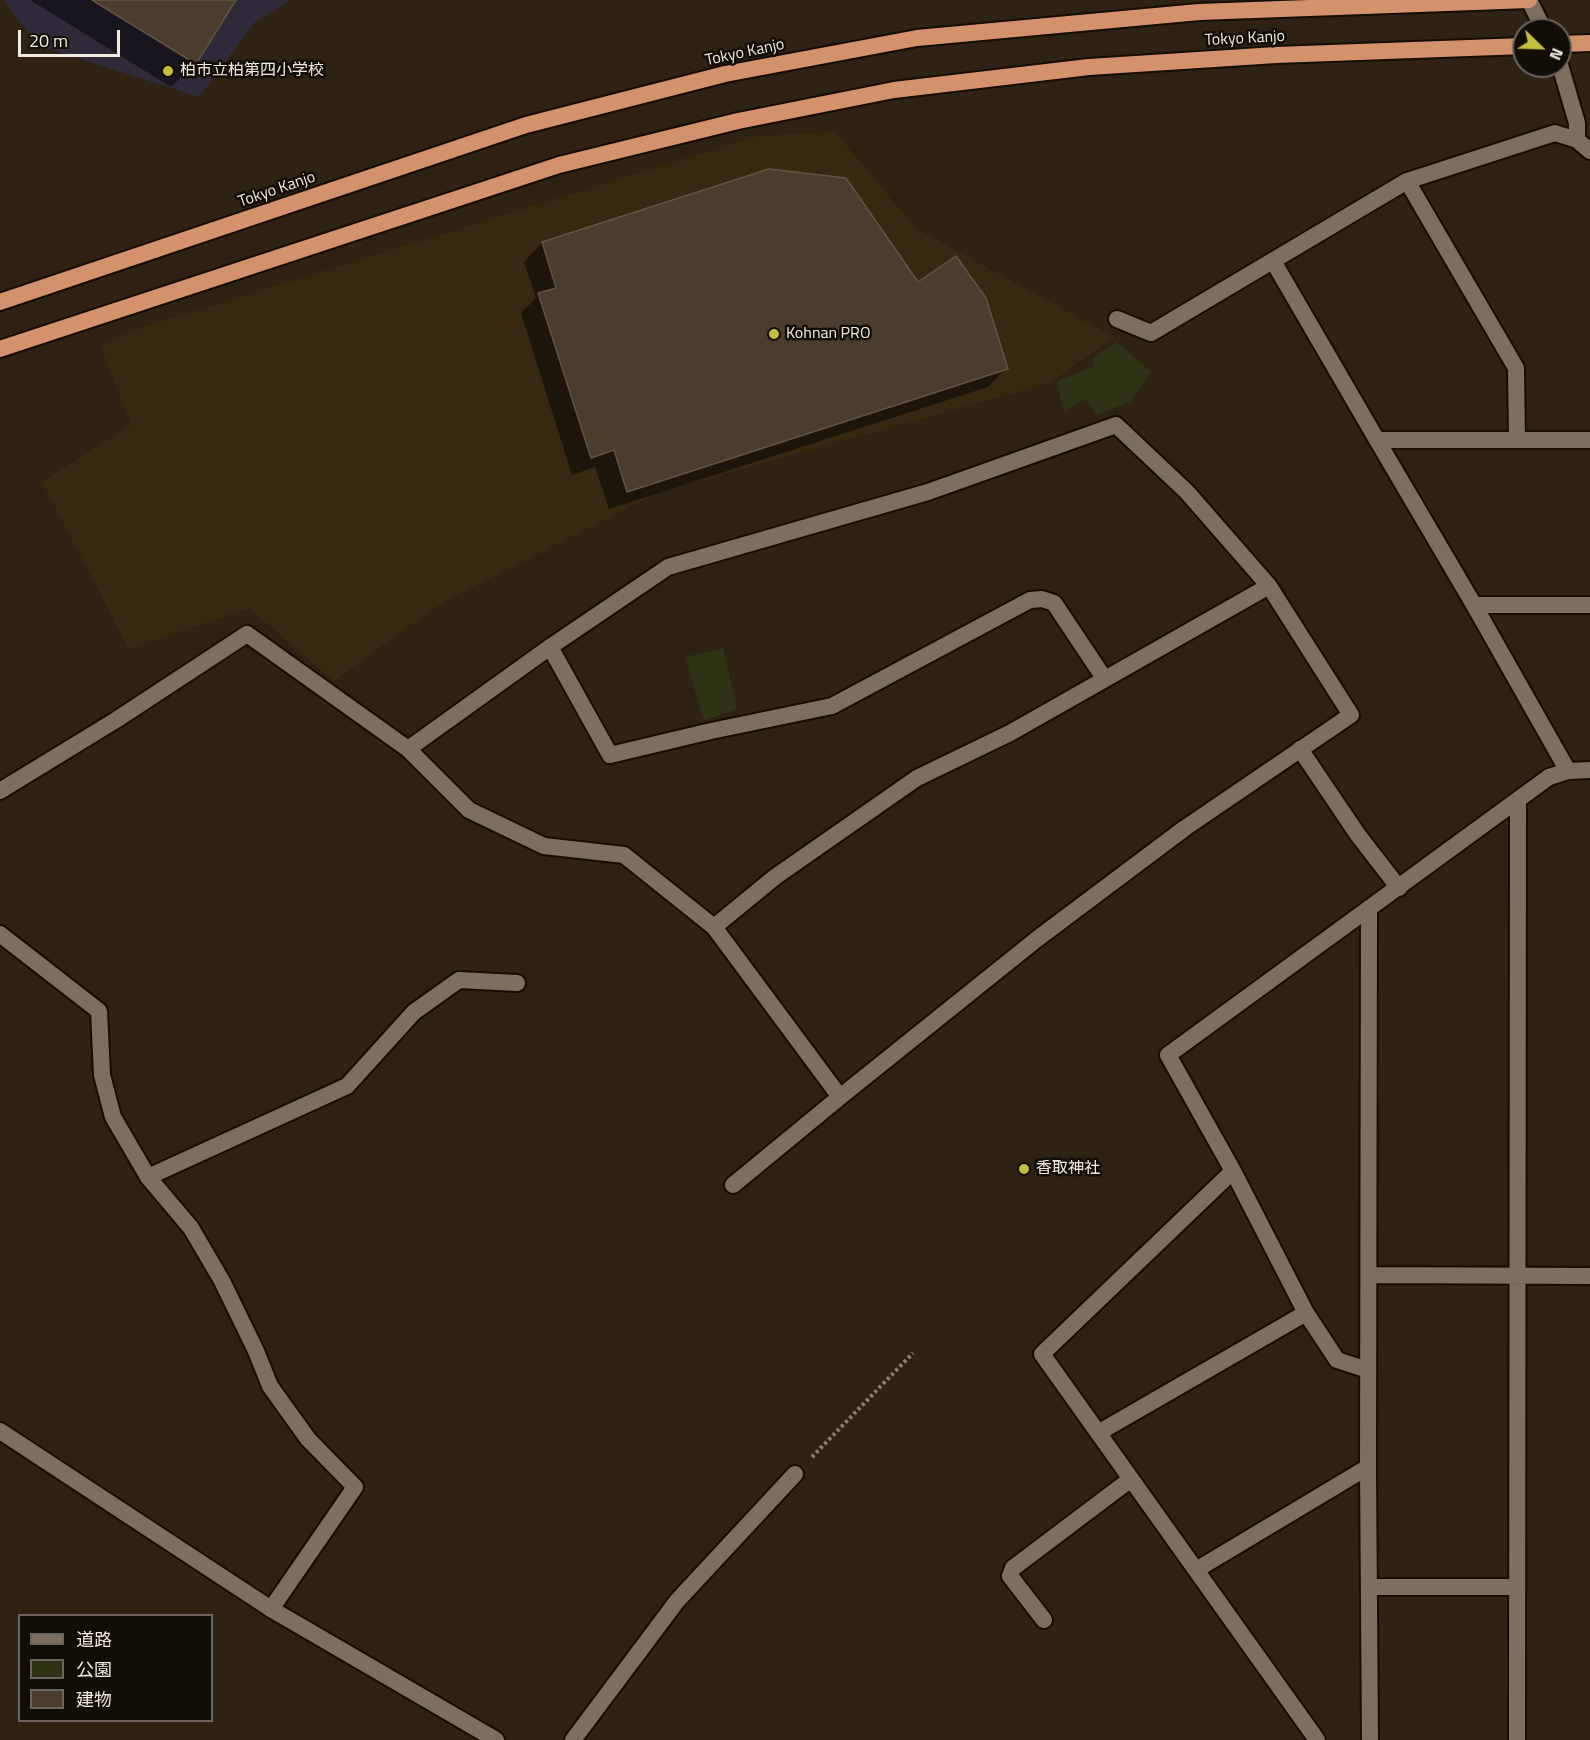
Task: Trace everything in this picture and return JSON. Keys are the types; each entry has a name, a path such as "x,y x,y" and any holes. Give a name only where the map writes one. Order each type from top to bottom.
{"highway":[{"name":"Tokyo Kanjo","path":"0,302 526,125 725,74 916,38 1199,12 1529,0"},
{"path":"1572,44 1590,43"},
{"name":"Tokyo Kanjo","path":"0,349 559,165 747,119 894,90 1089,67 1276,55 1512,46"}],"street":[{"path":"1529,0 1538,18"},
{"path":"1564,78 1578,123 1577,140"},
{"path":"1117,319 1151,333 1407,181 1555,133 1577,140 1590,151"},
{"path":"1407,181 1516,368 1517,439"},
{"path":"1273,261 1568,771"},
{"path":"408,749 550,647 668,567 927,492 1116,426 1187,492 1269,586 1351,715 1185,828 1037,939 733,1185"},
{"path":"1377,440 1590,440"},
{"path":"714,927 775,877 917,778 1010,733 1269,586"},
{"path":"550,647 610,755 832,706 1030,600 1042,599 1054,603 1104,678"},
{"path":"1474,605 1590,605"},
{"path":"0,791 116,720 247,634 408,749 469,810 544,846 624,855 714,927 840,1097"},
{"path":"1300,749 1358,835 1399,888"},
{"path":"1368,1370 1337,1359 1306,1313 1233,1171 1168,1055 1549,777 1568,771 1590,770"},
{"path":"1517,1740 1518,800"},
{"path":"1369,908 1370,1740"},
{"path":"0,934 99,1011 102,1075 112,1117 148,1177 190,1228 222,1281 256,1351 270,1386 308,1439 355,1487 271,1609"},
{"path":"148,1177 347,1086 414,1012 459,980 517,983"},
{"path":"1233,1171 1042,1354 1317,1740"},
{"path":"1369,1275 1590,1276"},
{"path":"1098,1433 1306,1313"},
{"path":"0,1431 271,1609 496,1740"},
{"path":"1196,1570 1368,1467"},
{"path":"573,1740 677,1601 795,1474"},
{"path":"1044,1620 1010,1576 1013,1568 1131,1479"},
{"path":"1369,1587 1517,1587"}],"path":[{"path":"795,1474 914,1353"}],"shaded area":[{"name":"柏市立柏第四小学校","path":"4,0 291,0 255,22 199,97 37,45"},
{"path":"835,132 915,228 1114,337 1050,383 660,492 447,600 334,681 249,608 129,649 42,482 131,425 100,344 147,326 758,136"}],"green space":[{"path":"1117,342 1151,372 1130,402 1096,415 1086,399 1063,411 1057,382 1093,366 1093,358"},
{"path":"723,648 737,709 704,720 685,657"}],"building":[{"path":"92,0 236,0 196,64"},
{"name":"Kohnan PRO","path":"769,169 846,178 918,282 956,256 986,298 1008,369 627,492 614,450 591,458 538,293 556,288 542,242"}],"place":[{"name":"柏市立柏第四小学校","path":"168,71"},
{"name":"Kohnan PRO","path":"774,334"},
{"name":"香取神社","path":"1024,1169"}]}
